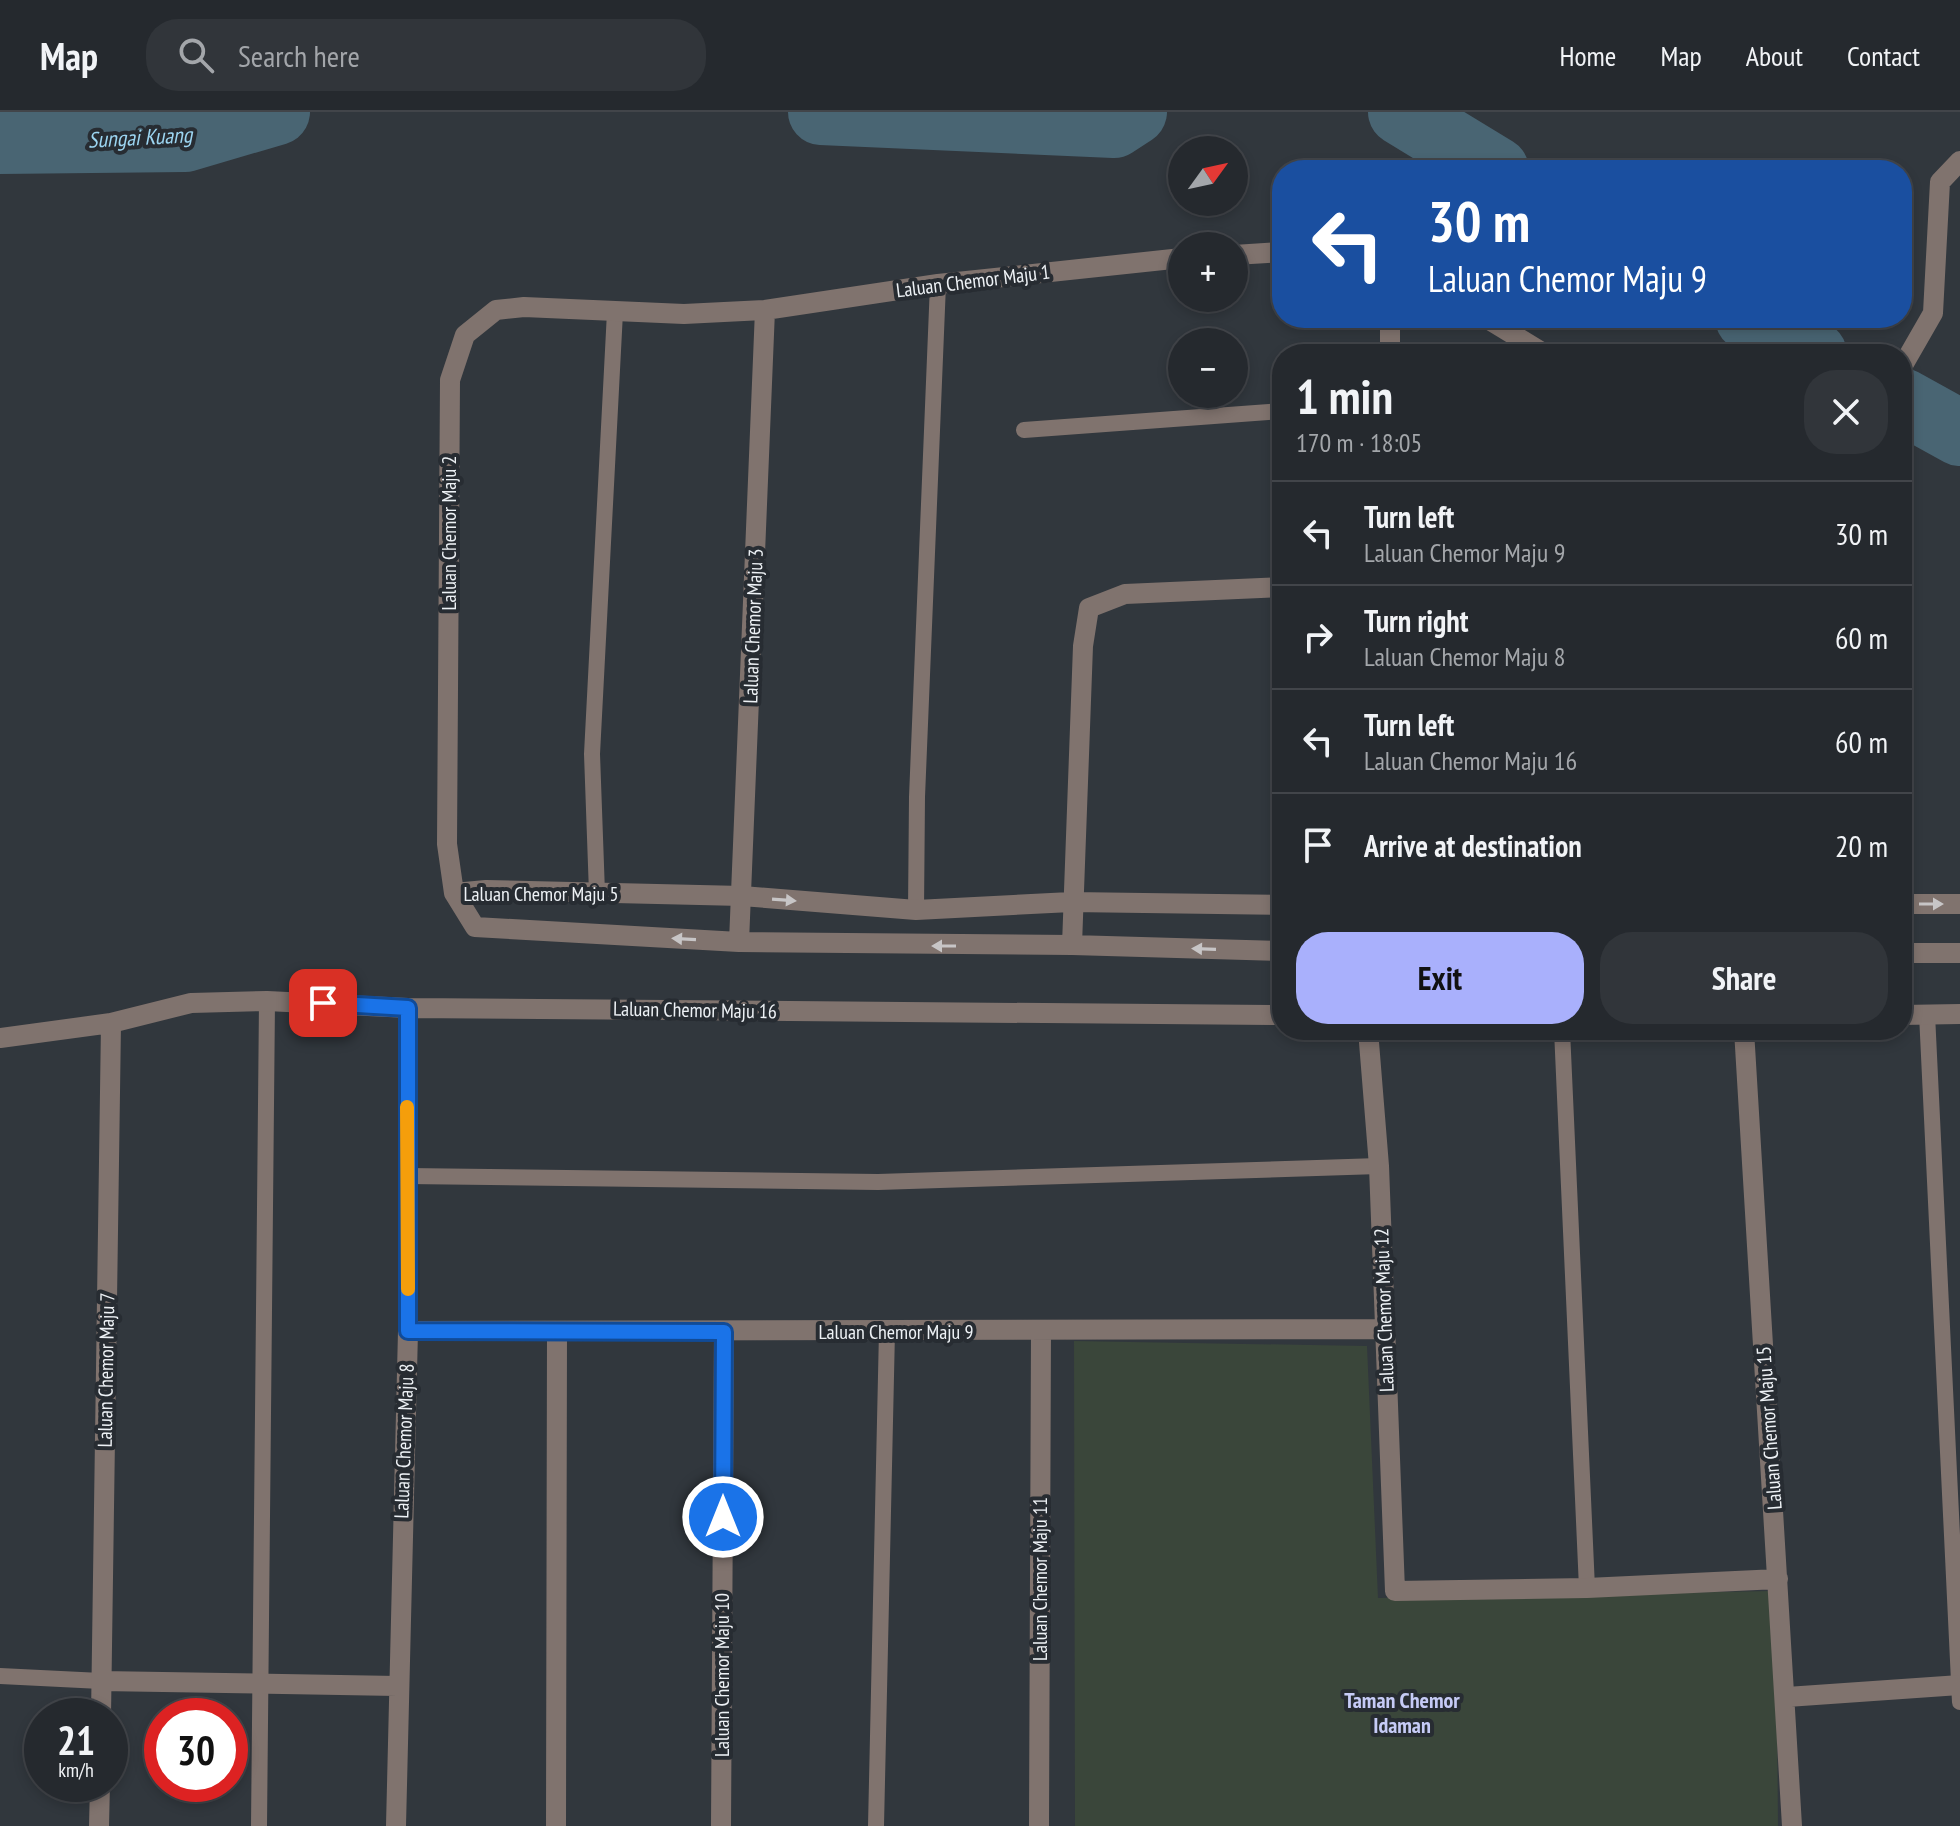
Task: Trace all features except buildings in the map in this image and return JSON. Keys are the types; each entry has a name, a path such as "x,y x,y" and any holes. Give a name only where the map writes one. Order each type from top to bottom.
{"street":[{"path":"1912,350 1933,313 1940,182 1960,161"},
{"path":"1248,254 1272,253"},
{"name":"Laluan Chemor Maju 1","path":"615,312 684,314 765,310 938,284 1168,259"},
{"name":"Laluan Chemor Maju 2","path":"454,893 447,844 450,380 465,335 496,310 524,307 615,312"},
{"name":"Laluan Chemor Maju 3","path":"739,942 765,310"},
{"path":"1502,328 1529,344"},
{"path":"1072,945 1071,902 1083,646 1089,608 1125,594 1272,587"},
{"name":"Laluan Chemor Maju 5","path":"454,893 742,896 916,910 1071,902 1272,905"},
{"name":"Laluan Chemor Maju 5","path":"454,893 475,927 739,942 1072,945 1272,951"},
{"path":"1912,904 1960,904"},
{"path":"1912,953 1960,953"},
{"name":"Laluan Chemor Maju 16","path":"0,1038 111,1023 191,1003 267,1001 408,1008 1272,1015"},
{"name":"Laluan Chemor Maju 8","path":"396,1826 408,1331 408,1008"},
{"path":"1912,1015 1960,1014"},
{"name":"Laluan Chemor Maju 7","path":"101,1698 111,1023"},
{"name":"Laluan Chemor Maju 12","path":"1369,1040 1379,1166 1395,1591 1587,1588"},
{"name":"Laluan Chemor Maju 15","path":"1745,1040 1787,1697 1792,1826"},
{"name":"Laluan Chemor Maju 9","path":"408,1331 1385,1329"},
{"name":"Laluan Chemor Maju 10","path":"721,1826 724,1332"},
{"name":"Laluan Chemor Maju 11","path":"1039,1826 1041,1332"},
{"path":"556,1826 557,1333"},
{"path":"1587,1588 1778,1579"},
{"path":"101,1681 397,1686"},
{"path":"1787,1697 1960,1685"},
{"path":"99,1826 100,1802"}],"lane":[{"path":"916,910 917,797 938,284"},
{"path":"597,893 592,754 615,312"},
{"path":"1024,430 1272,412"},
{"path":"259,1826 267,1001"},
{"path":"1927,1014 1960,1702"},
{"path":"1562,1040 1587,1588"},
{"path":"407,1176 878,1182 1379,1166"},
{"path":"876,1826 887,1331"},
{"path":"0,1676 101,1681"}],"green space":[{"path":"1074,1341 1367,1346 1378,1598 1770,1591 1777,1712 1778,1826 1075,1826"}],"waterway":[{"name":"Sungai Kuang","path":"0,141 185,139 277,112"},
{"name":"Sungai Kuang","path":"821,112 1114,125 1134,112"},
{"name":"Sungai Kuang","path":"1401,112 1480,160"},
{"path":"1766,328 1796,344"},
{"path":"1912,407 1960,433"}],"slow traffic":[{"path":"407,1107 408,1289"}],"district":[{"name":"Taman Chemor Idaman","path":"1402,1712"}],"route":[{"path":"323,1003 408,1008 408,1331 724,1332 723,1517"}]}
